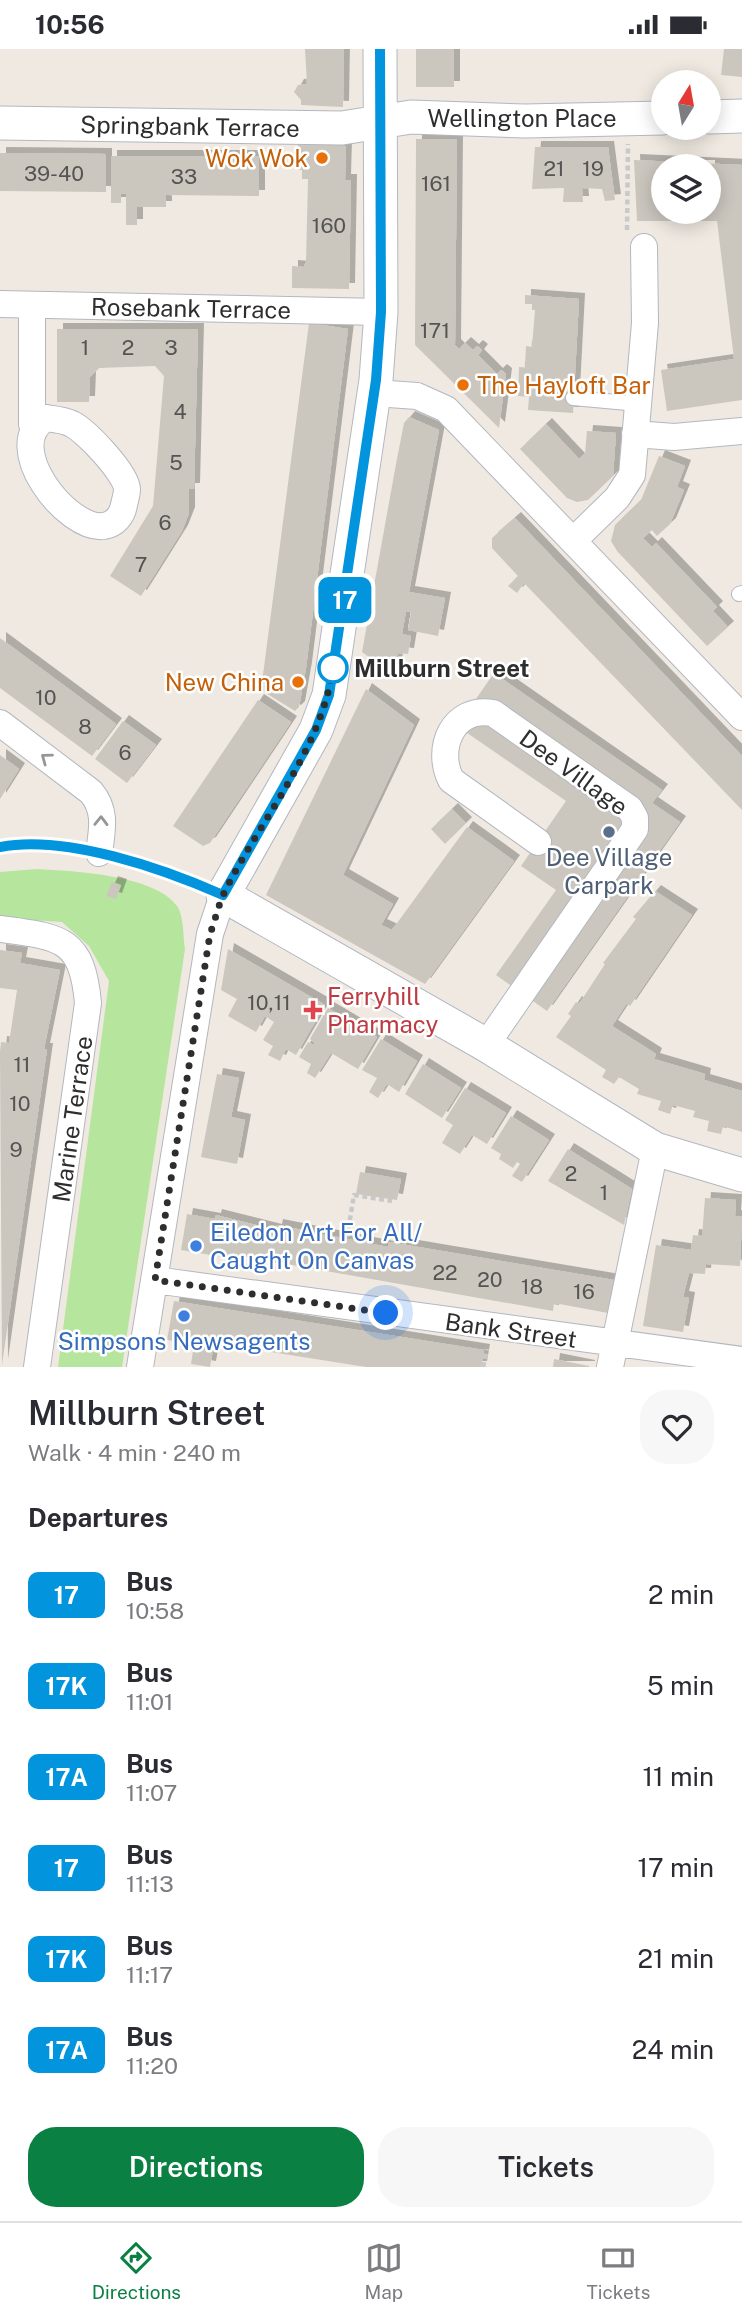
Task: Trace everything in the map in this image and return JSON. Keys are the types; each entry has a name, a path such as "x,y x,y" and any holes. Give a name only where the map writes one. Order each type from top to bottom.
{"street":[{"path":"140,1367 210,934 223,895 316,730 329,695 375,393 381,312 380,49"},
{"path":"721,117 742,116"},
{"name":"Wellington Place","path":"380,123 411,117 525,121 651,118"},
{"name":"Springbank Terrace","path":"0,123 342,128 380,123"},
{"path":"574,540 617,498 632,475 645,323 635,240"},
{"name":"Rosebank Terrace","path":"0,304 381,312"},
{"path":"32,305 32,423"},
{"path":"375,393 417,396 446,409 742,717"},
{"path":"635,434 674,437 742,431"},
{"name":"Dee Village","path":"486,1045 635,829 635,818 630,809 493,713 482,711 470,714 453,727 447,738 444,767 451,780 538,842"},
{"path":"0,723 92,793 101,804 103,817 99,853"},
{"path":"223,895 486,1045 655,1149 742,1175"},
{"name":"Marine Terrace","path":"0,929 42,935 69,945 85,971 88,1003 37,1367"},
{"path":"612,1356 655,1149"},
{"name":"Bank Street","path":"155,1280 612,1356 742,1360"}],"lane":[{"path":"573,398 638,404"}],"path":[{"path":"628,118 635,240"},
{"path":"347,1237 355,1195 392,1201"}],"green space":[{"path":"37,869 113,877 151,887 177,906 182,921 185,949 122,1367 58,1367 109,981 89,946 62,922 0,918 0,872"}],"building":[{"path":"305,49 344,49 343,107 301,105 301,100 294,92 298,85 307,84"},
{"path":"416,49 454,49 454,87 416,87"},
{"path":"724,49 742,49 742,77 721,75"},
{"path":"416,139 457,139 455,345 459,349 465,343 473,350 477,346 482,350 478,355 497,374 501,370 506,374 499,428 415,345"},
{"path":"298,145 346,146 345,180 351,180 349,289 292,288 292,266 304,267 306,262 308,179 302,179 302,170 298,170"},
{"path":"535,147 608,147 615,200 605,201 602,189 582,188 583,202 563,202 564,188 532,189"},
{"path":"0,153 106,154 106,192 0,191"},
{"path":"111,156 259,156 259,196 166,195 166,207 137,207 137,225 126,225 126,194 121,194 121,203 111,203"},
{"path":"634,160 651,161 651,221 637,221"},
{"path":"721,164 742,165 742,400 667,411 661,370 734,359 717,224 721,224"},
{"path":"525,295 579,299 573,413 528,410 529,397 518,396 519,367 531,368 525,367 526,346 532,347 535,310 532,310 532,304 525,304"},
{"path":"309,323 348,329 306,668 299,707 295,711 261,690"},
{"path":"57,329 198,329 194,489 189,489 189,513 182,531 141,596 110,576 153,506 164,376 155,366 99,368 90,377 89,402 57,402"},
{"path":"409,417 439,430 409,592 445,598 438,636 408,630 411,612 406,611 402,634 411,636 408,654 398,653 394,675 362,652 404,423"},
{"path":"546,424 579,459 585,453 587,431 616,433 613,476 588,500 577,502 567,498 520,449"},
{"path":"659,456 685,466 677,487 684,490 670,524 657,536 652,530 643,538 652,547 656,543 717,607 713,611 728,627 707,646 617,551 611,541 615,525 641,500"},
{"path":"515,518 742,756 742,810 524,583 517,593 508,586 518,576 492,548 492,538"},
{"path":"0,638 116,724 92,756 0,688"},
{"name":"Dee Village Carpark","path":"494,673 662,790 652,803 680,822 547,1011 496,975 556,890 521,866 566,801 457,726"},
{"path":"366,689 414,725 343,875 393,904 381,925 392,930 467,827 514,861 425,984 266,895"},
{"path":"258,700 291,722 210,843 203,846 173,826"},
{"path":"123,721 156,745 127,783 95,759"},
{"path":"0,755 19,769 0,799"},
{"path":"452,809 466,823 445,844 431,829"},
{"path":"112,882 121,885 116,899 106,896"},
{"path":"655,891 692,915 630,1006 627,1003 612,1026 656,1054 654,1059 705,1074 704,1080 742,1091 742,1132 723,1126 721,1134 707,1131 709,1121 693,1117 695,1111 673,1105 670,1114 658,1110 661,1101 637,1094 639,1089 619,1077 614,1084 602,1077 606,1070 556,1037 571,1016 568,1014 576,1002 579,1004 605,964 603,963 636,919 633,917"},
{"path":"228,949 325,1005 296,1055 286,1049 280,1061 268,1055 273,1046 263,1040 274,1022 265,1016 256,1032 228,1016 237,999 221,990"},
{"path":"0,950 22,953 20,963 60,970 44,1049 47,1049 2,1365 0,1052 1,1042 9,1043 17,990 0,988"},
{"path":"328,1008 377,1037 358,1069 331,1053 315,1078 307,1073 311,1064 299,1057 308,1042 314,1045 310,1039"},
{"path":"381,1039 417,1061 399,1092 387,1084 378,1098 369,1092 377,1078 362,1070"},
{"path":"423,1064 461,1088 442,1118 405,1094"},
{"path":"217,1074 239,1078 231,1117 245,1120 237,1164 201,1157"},
{"path":"465,1088 506,1113 487,1144 472,1135 460,1154 442,1143 453,1125 445,1120"},
{"path":"511,1116 549,1140 522,1182 512,1176 520,1164 517,1162 513,1168 499,1159 501,1154 491,1148"},
{"path":"568,1149 632,1189 624,1225 548,1181"},
{"path":"360,1172 401,1179 397,1200 356,1194"},
{"path":"705,1198 736,1200 735,1216 742,1217 740,1266 706,1264 705,1274 689,1273 683,1297 689,1298 683,1332 643,1326 656,1245 691,1250 693,1235 702,1236"},
{"path":"187,1214 215,1219 216,1215 276,1230 277,1225 388,1247 389,1242 614,1280 608,1313 554,1303 553,1311 241,1256 241,1260 181,1250"},
{"path":"174,1301 484,1350 481,1367 366,1367 214,1343 210,1367 191,1364 193,1351 200,1352 201,1345 167,1340"},
{"path":"554,1359 589,1366 589,1367 553,1367"}],"bus line":[{"name":"17","path":"0,847 53,847 99,853 162,870 223,895 316,730 329,695 351,565 375,393 381,312 380,49"}],"place":[{"name":"Wok Wok","path":"322,158"},
{"name":"The Hayloft Bar","path":"463,385"},
{"name":"Millburn Street","path":"333,668"},
{"name":"New China","path":"298,682"},
{"name":"Dee Village Carpark","path":"609,832"},
{"name":"Ferryhill Pharmacy","path":"313,1010"},
{"name":"Eiledon Art For All/ Caught On Canvas","path":"196,1246"},
{"name":"Simpsons Newsagents","path":"184,1316"}],"route":[{"path":"333,668 329,695 316,730 223,895 210,934 155,1280 386,1313"}]}
